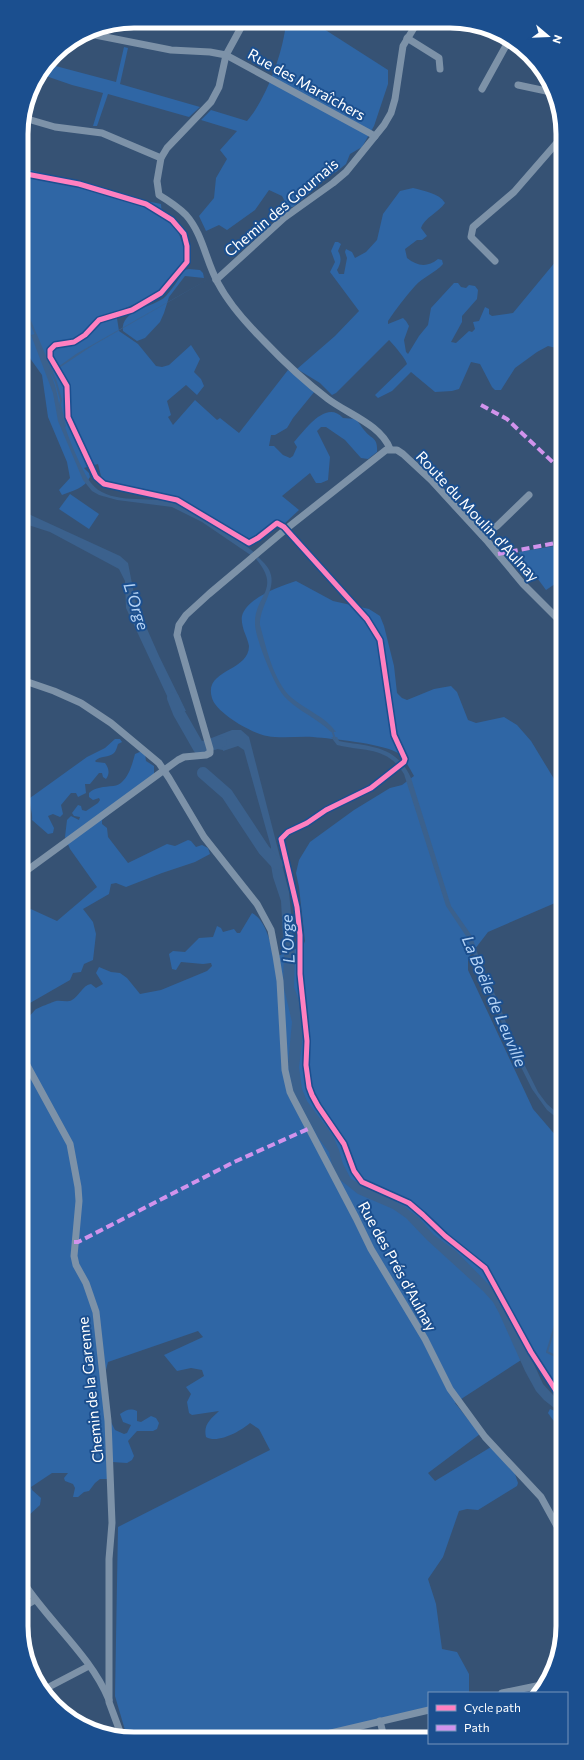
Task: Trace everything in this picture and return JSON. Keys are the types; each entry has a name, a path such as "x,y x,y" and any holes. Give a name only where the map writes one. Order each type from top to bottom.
{"street":[{"name":"Rue des Maraîchers","path":"160,158 167,148 211,102 219,87 226,55 241,28"},
{"name":"Chemin des Gournais","path":"216,280 284,218 333,184 346,172 375,136 391,113 395,99 401,56 407,38 413,28"},
{"path":"96,35 171,50 214,52 226,55"},
{"path":"407,38 440,58 440,69"},
{"path":"482,89 507,45"},
{"name":"Rue des Maraîchers","path":"226,55 375,136"},
{"path":"518,85 547,91"},
{"path":"28,870 184,757 196,756 208,752 207,739 177,635 179,625 200,602 258,552 381,452 390,449 387,440 366,423 328,400 277,355 248,324 225,295 216,280 192,223 174,205 159,195 157,182 160,158 102,133 56,127 29,119"},
{"path":"495,261 471,238 473,227 514,192 556,144"},
{"name":"Route du Moulin d'Aulnay","path":"390,449 398,450 420,470 482,535 523,584 556,617"},
{"path":"482,535 497,526 529,495"},
{"name":"Rue des Prés d'Aulnay","path":"28,682 69,697 98,714 159,763 194,822 253,899 271,930 280,981 285,1070 290,1092 371,1249 425,1340 450,1388 485,1437 541,1497 556,1524"},
{"name":"Chemin de la Garenne","path":"28,1067 72,1150 79,1195 74,1256 76,1265 86,1283 96,1312 108,1421 111,1476 112,1523 109,1559 108,1626 109,1702 120,1731"},
{"path":"28,1590 89,1666 103,1686 109,1702"},
{"path":"28,1604 35,1600"},
{"path":"48,1688 89,1666"},
{"path":"507,1692 537,1686"},
{"path":"335,1732 428,1710"},
{"path":"380,1721 383,1732"}],"shaded area":[{"path":"285,28 322,28 388,70 388,84 374,126 362,147 350,154 346,164 318,183 312,191 293,207 288,207 282,196 269,190 255,210 227,230 219,225 206,231 199,216 214,198 216,178 227,159 220,150 237,131 201,120 211,110 247,121 261,101 267,88 278,60"},
{"path":"124,47 128,48 120,84 200,107 189,117 108,94 97,126 93,126 103,93 45,76 53,65 116,82"},
{"path":"28,169 107,193 161,204 162,217 177,229 184,247 184,264 154,296 116,312 119,331 138,344 156,366 162,367 169,365 191,345 200,359 194,372 201,379 204,386 197,395 186,385 167,401 171,415 168,417 173,425 195,400 217,420 220,418 239,433 288,370 315,391 293,418 287,428 275,435 271,435 269,446 274,446 283,455 290,458 293,456 297,447 294,442 316,418 330,412 336,413 343,418 356,419 364,430 374,439 377,444 377,452 368,459 361,458 345,440 326,427 321,427 317,431 330,457 328,480 321,483 316,483 310,473 282,496 299,510 284,524 278,521 270,525 265,535 255,541 239,534 176,497 151,492 124,490 104,481 98,464 84,468 89,473 90,477 85,484 78,489 62,495 59,490 70,478 67,462 48,417 42,375 28,355"},
{"path":"413,188 426,191 439,197 445,203 423,224 421,228 427,236 422,240 417,240 405,249 407,258 415,263 426,265 438,259 442,260 443,264 415,286 388,321 388,324 403,318 406,321 409,326 404,340 406,352 408,354 428,325 431,308 454,283 458,283 461,287 466,288 469,285 475,286 478,290 477,299 462,316 462,322 451,342 456,343 469,331 472,332 475,329 473,322 479,321 485,307 489,309 489,314 492,316 513,313 556,261 556,348 548,346 515,368 501,390 495,390 492,387 480,364 471,362 459,389 435,392 411,372 392,391 378,398 375,395 407,364 402,355 389,340 336,393 332,395 320,383 297,369 335,336 359,311 330,272 335,262 331,251 335,242 341,244 338,251 340,260 337,270 339,274 344,274 347,258 345,252 346,249 352,252 355,258 366,252 377,240 383,214 400,191"},
{"path":"184,270 200,270 203,273 204,278 185,276 169,297 160,322 145,338 137,341 123,331 123,324 132,313 161,300 176,283"},
{"path":"70,494 99,514 89,529 59,509"},
{"path":"556,546 556,583 546,590 518,552"},
{"path":"296,581 333,601 369,609 380,616 394,666 397,693 402,698 407,700 434,689 451,686 457,692 468,720 476,723 504,717 517,725 531,741 556,782 556,903 488,932 468,958 468,970 533,1109 556,1136 556,1387 535,1351 455,1403 480,1434 428,1473 435,1481 491,1447 514,1471 518,1483 517,1486 478,1510 467,1509 459,1511 443,1557 428,1579 436,1604 442,1649 457,1652 469,1674 469,1692 428,1692 428,1708 325,1732 127,1732 125,1732 115,1696 118,1527 270,1450 259,1429 250,1423 241,1430 229,1436 211,1439 206,1437 205,1432 207,1425 219,1411 192,1415 189,1413 187,1402 191,1394 186,1387 204,1376 202,1370 191,1368 177,1371 164,1355 203,1337 198,1331 108,1362 102,1385 110,1420 115,1430 124,1434 127,1433 131,1425 123,1422 120,1414 130,1410 137,1411 137,1421 141,1422 151,1416 156,1418 159,1423 157,1429 153,1431 137,1431 128,1441 134,1456 132,1460 127,1463 112,1462 111,1479 100,1479 89,1491 84,1492 78,1497 73,1497 75,1488 73,1484 65,1481 64,1478 68,1473 52,1473 31,1487 32,1490 41,1498 40,1505 28,1516 28,1016 36,1009 56,1001 72,1000 83,988 88,985 91,984 96,988 103,984 96,973 99,967 111,972 120,973 127,978 140,994 161,990 207,971 212,966 211,963 203,964 181,962 176,970 172,969 169,954 173,951 185,952 199,938 213,937 217,926 221,928 223,932 234,929 237,933 240,933 252,913 257,916 264,926 275,957 303,946 305,941 296,873 299,860 310,842 354,810 390,788 402,785 414,776 401,756 388,749 356,742 332,739 267,736 244,727 227,716 215,704 212,698 211,689 214,681 242,661 247,655 249,646 242,624 242,616 245,610 257,598"},
{"path":"115,739 120,739 122,742 118,744 114,753 110,756 99,758 95,761 105,763 108,769 106,779 103,777 102,773 99,773 90,784 85,784 86,793 78,797 76,793 71,793 61,805 63,814 60,817 53,814 48,816 54,828 53,833 48,834 32,820 30,798 87,757 105,748"},
{"path":"142,751 145,754 146,761 154,766 154,774 102,820 102,824 107,828 108,837 128,863 167,844 175,846 188,840 191,841 196,847 202,845 208,848 210,854 195,862 126,887 116,883 111,884 109,894 83,909 93,922 96,934 93,960 84,964 81,972 73,973 70,980 30,1003 28,1006 28,908 57,921 97,887 70,849 65,837 67,820 71,816 79,820 80,817 74,816 72,813 78,805 81,806 82,810 86,811 98,803 100,800 99,798 93,800 89,797 89,793 91,791 118,785 122,782 128,774 135,754"},
{"path":"550,1409 556,1412 556,1422 553,1420 548,1413"}],"water":[{"path":"212,277 92,346 53,372 51,375 56,389 63,420 74,450 87,477 98,490 116,497 166,501 189,509 213,522 235,538 255,553 252,556 202,522 172,507 117,500 99,495 92,491 83,480 58,421 53,393 31,335 35,334 37,337 51,372 76,354"},
{"path":"28,514 120,556 128,563 136,604 186,711 175,713 126,608 125,581 119,569 50,532 28,525"},
{"path":"258,557 268,568 272,578 270,591 260,618 260,625 268,654 280,683 292,698 327,722 336,732 331,732 318,721 296,707 284,696 272,676 264,657 255,624 256,614 267,585 267,578 256,559"},
{"path":"232,730 241,730 249,737 289,892 295,955 294,987 304,1014 299,1067 302,1089 307,1101 333,1136 343,1164 351,1179 404,1206 419,1218 434,1235 456,1251 500,1296 511,1314 543,1384 556,1398 556,1409 544,1400 536,1391 525,1371 493,1302 427,1240 406,1218 393,1209 358,1194 339,1179 332,1165 329,1152 319,1139 293,1093 288,1064 292,1022 283,984 284,954 281,901 273,877 270,859 271,847 244,750 238,746 223,751 211,748 209,739"},
{"path":"331,737 337,737 339,741 381,749 398,759 405,767 411,778 451,906 472,936 481,964 498,1001 514,1044 538,1092 547,1104 556,1112 556,1117 547,1110 532,1089 509,1043 468,939 446,906 404,774 397,765 383,754 337,745"}],"waterway":[{"name":"La Boële de Leuville","path":"28,316 56,382 61,400 60,405 65,426"},
{"name":"L'Orge","path":"173,698 179,713 199,748 221,742"},
{"name":"La Boële de Leuville","path":"332,730 335,739"},
{"name":"L'Orge","path":"203,773 227,794 264,850 277,864"},
{"path":"556,1322 547,1352 556,1356"}],"marked path":[{"path":"481,405 507,419 556,465"},
{"path":"498,554 556,543"},
{"path":"74,1242 78,1242 234,1162 310,1128"}],"cycle path":[{"path":"28,174 79,184 146,204 172,220 184,234 187,246 187,262 161,293 132,310 99,320 85,335 74,342 55,345 50,350 50,357 67,386 68,417 96,477 104,484 177,500 249,543 277,523 284,527 367,619 380,640 394,735 405,759 404,762 371,788 326,810 307,823 288,832 281,839 297,907 300,935 300,974 307,1041 306,1065 309,1087 318,1106 344,1144 354,1171 362,1182 409,1203 445,1236 485,1268 531,1352 556,1391"}]}
